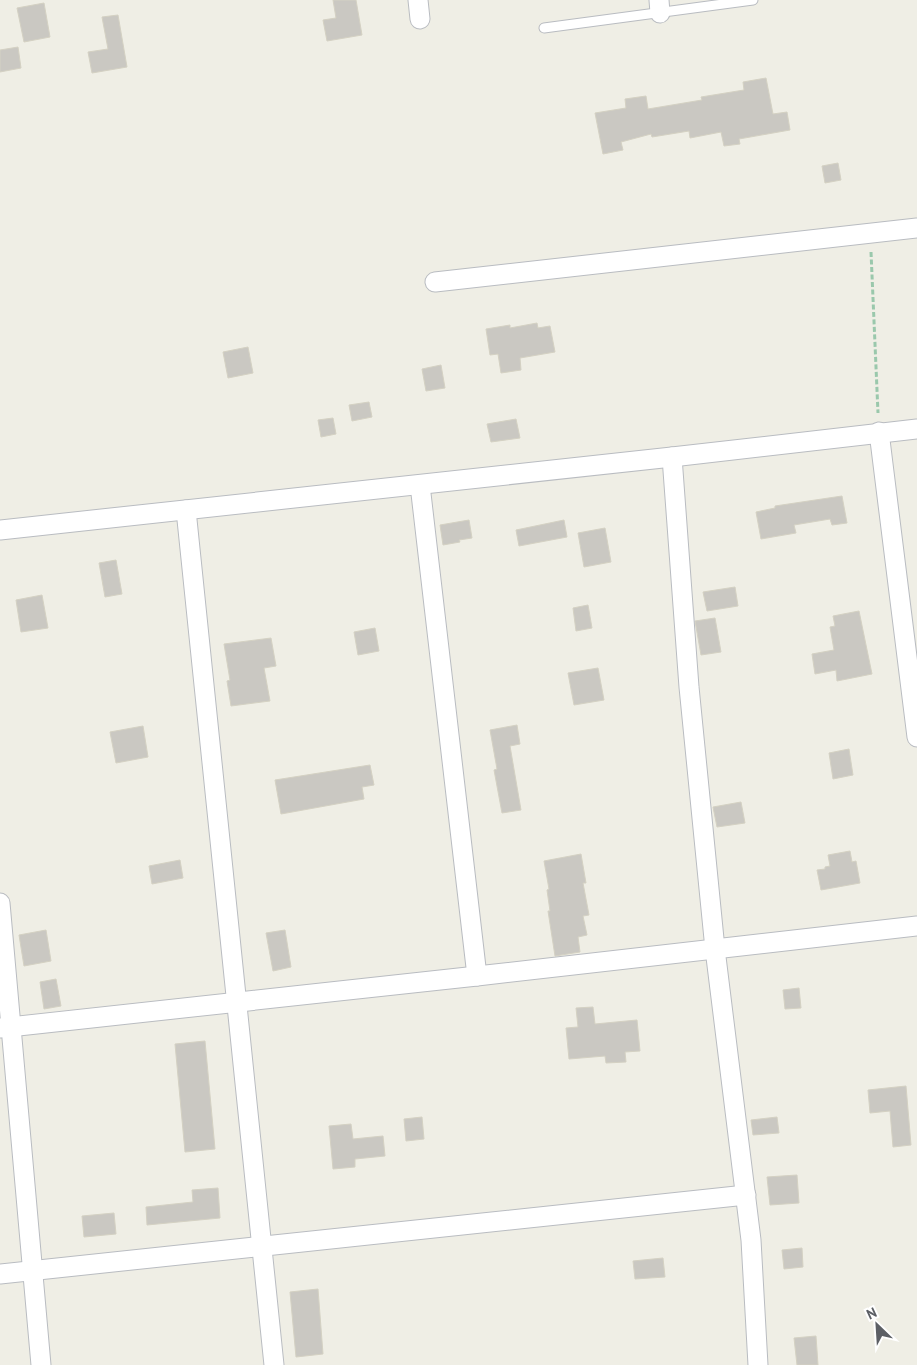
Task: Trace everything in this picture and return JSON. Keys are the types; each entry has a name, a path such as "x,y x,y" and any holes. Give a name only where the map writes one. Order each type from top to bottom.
{"street":[{"path":"418,0 420,19"},
{"path":"435,282 917,228"},
{"path":"0,530 917,429"},
{"path":"879,432 917,737"},
{"path":"672,457 689,687 715,949 751,1240 758,1365"},
{"path":"420,485 477,976"},
{"path":"186,510 274,1365"},
{"path":"0,903 6,1027 33,1270 41,1365"},
{"path":"6,1027 917,926"},
{"path":"0,1274 746,1194"}],"lane":[{"path":"544,28 660,6 753,0"}],"path":[{"path":"870,234 879,432"}],"building":[{"path":"333,0 356,0 362,35 327,41 323,20 336,18"},
{"path":"44,3 50,37 24,42 17,8"},
{"path":"118,15 127,67 92,73 88,52 108,49 102,17"},
{"path":"18,47 21,68 0,72 0,50"},
{"path":"766,78 773,114 787,112 790,130 739,139 740,144 724,146 721,132 690,138 689,131 652,137 651,134 621,142 623,150 603,154 595,113 626,108 625,99 646,96 648,109 702,100 701,97 744,90 743,82"},
{"path":"838,163 841,180 825,183 822,166"},
{"path":"537,323 538,328 550,326 555,352 520,358 521,370 501,373 498,354 490,355 486,329 510,325 510,328"},
{"path":"248,347 253,373 228,378 223,352"},
{"path":"441,365 445,388 426,391 422,369"},
{"path":"369,402 372,417 352,421 349,405"},
{"path":"333,418 336,434 321,437 318,420"},
{"path":"516,419 520,438 491,442 487,424"},
{"path":"842,496 847,523 832,525 830,519 794,525 796,533 761,539 756,512 775,508 775,506"},
{"path":"469,520 472,538 443,545 440,525"},
{"path":"564,520 567,537 519,546 516,530"},
{"path":"605,528 611,562 584,567 578,533"},
{"path":"116,560 122,594 105,597 99,563"},
{"path":"735,587 738,606 707,611 703,592"},
{"path":"42,595 48,628 21,632 16,600"},
{"path":"588,605 592,628 576,631 573,608"},
{"path":"859,611 872,674 837,681 836,670 815,674 812,654 834,650 830,627 835,626 833,616"},
{"path":"715,618 721,652 701,655 695,621"},
{"path":"375,628 379,651 358,655 354,632"},
{"path":"271,638 276,666 264,668 270,701 231,706 227,681 230,680 224,644"},
{"path":"598,668 604,700 574,705 568,673"},
{"path":"517,725 520,744 510,746 521,810 502,813 494,770 497,769 490,730"},
{"path":"143,726 148,757 116,763 110,732"},
{"path":"849,749 853,775 833,779 829,753"},
{"path":"370,765 374,785 362,787 364,799 281,814 275,780"},
{"path":"741,802 745,823 717,827 713,807"},
{"path":"850,851 852,862 856,861 860,883 821,890 817,870 830,866 828,855"},
{"path":"581,854 586,883 583,883 589,915 583,916 587,935 578,937 580,952 555,956 548,911 550,911 547,890 549,889 544,861"},
{"path":"180,860 183,878 152,884 149,866"},
{"path":"46,930 51,961 24,966 19,935"},
{"path":"285,930 291,967 273,971 266,933"},
{"path":"56,979 61,1006 44,1009 40,982"},
{"path":"799,988 801,1008 785,1009 783,990"},
{"path":"593,1007 595,1024 637,1020 640,1051 625,1052 626,1062 606,1063 605,1056 569,1059 566,1028 578,1027 576,1008"},
{"path":"205,1041 215,1149 185,1152 175,1044"},
{"path":"906,1086 911,1145 893,1147 890,1111 870,1113 868,1090"},
{"path":"422,1117 424,1139 406,1141 404,1119"},
{"path":"777,1117 779,1133 753,1135 751,1120"},
{"path":"351,1124 353,1139 383,1136 385,1156 355,1159 355,1167 333,1169 329,1126"},
{"path":"797,1175 799,1203 770,1205 767,1177"},
{"path":"218,1188 220,1218 147,1225 146,1207 193,1202 192,1190"},
{"path":"114,1213 116,1234 84,1237 82,1216"},
{"path":"802,1248 803,1267 784,1269 782,1250"},
{"path":"663,1258 665,1277 635,1279 633,1261"},
{"path":"318,1289 323,1354 296,1357 290,1292"},
{"path":"816,1336 818,1365 797,1365 794,1338"}]}
